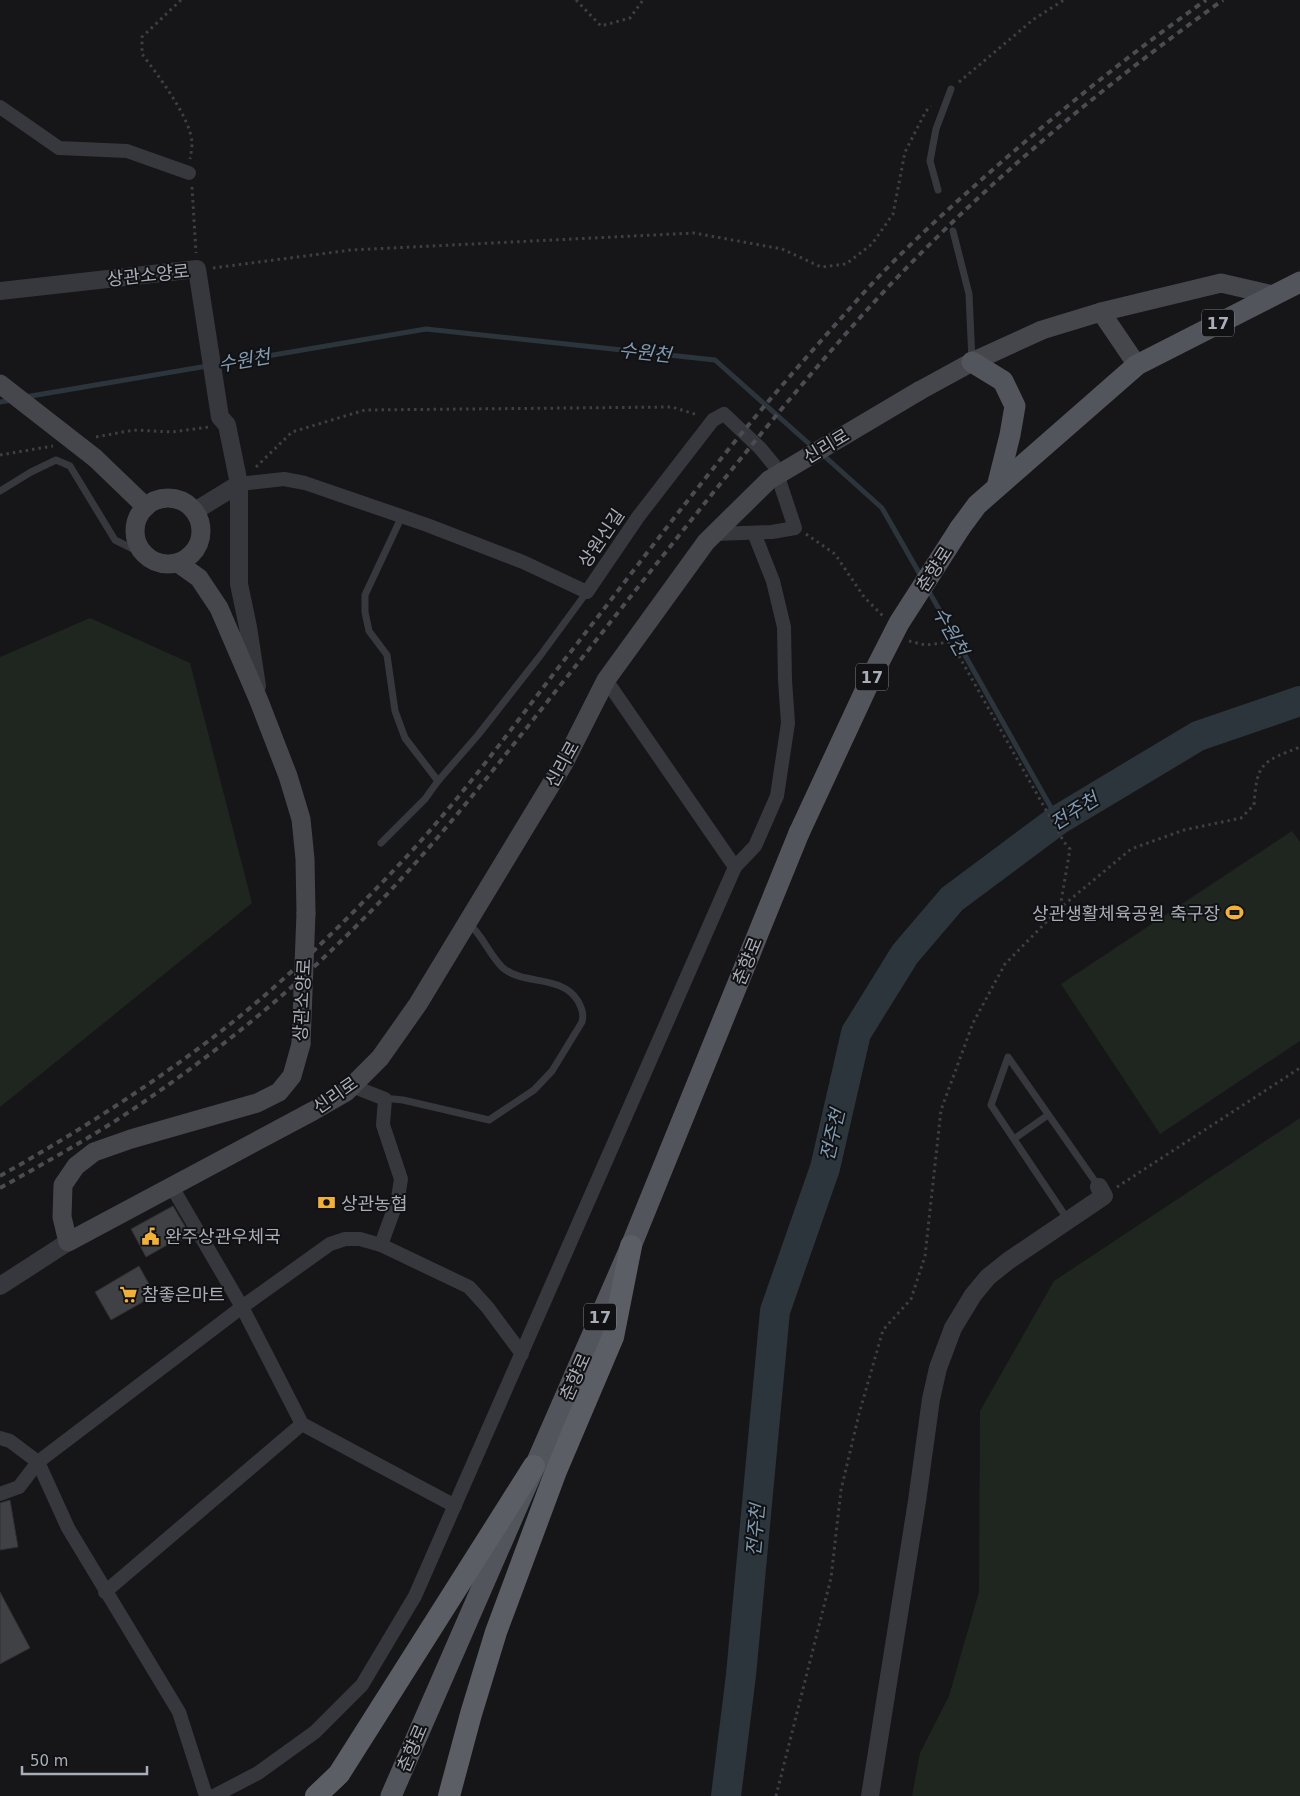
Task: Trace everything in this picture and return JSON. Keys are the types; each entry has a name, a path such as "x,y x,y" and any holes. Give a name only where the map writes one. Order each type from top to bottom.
{"highway":[{"path":"449,1796 496,1632 556,1471 613,1337 631,1246"},
{"path":"316,1796 339,1774 534,1466"}],"main road":[{"name":"춘향로","path":"391,1796 631,1246 799,833 872,676 899,624 960,528 977,505 1137,365 1273,294 1300,282"},
{"name":"신리로","path":"68,1242 346,1092 380,1058 418,1004 564,763 606,680 706,542 769,480 919,391 972,362 1042,330 1101,312 1221,283 1273,294"},
{"path":"1101,312 1137,365"},
{"path":"972,362 1003,381 1015,406 997,487"},
{"path":"0,384 95,458 146,507"},
{"path":"162,499 175,499 185,503 194,511 200,524 201,536 196,549 188,558 178,563 164,564 154,561 145,555 137,542 135,532 139,516 146,507 162,499"},
{"name":"상관소양로","path":"68,1242 62,1217 63,1185 76,1166 94,1152 131,1139 257,1103 279,1092 292,1076 301,1044 306,913 305,859 301,818 288,776 219,608 199,578 178,563"}],"street":[{"path":"0,107 59,148 127,151 189,172"},
{"name":"상관소양로","path":"0,291 198,275 224,421 239,484 239,584 248,627 259,702"},
{"path":"713,420 724,414 760,448 774,465 795,528 772,532 714,534"},
{"name":"상원신길","path":"239,484 284,479 305,483 402,516 523,562 587,592 638,517 713,420"},
{"path":"194,511 239,484"},
{"path":"214,1796 258,1773 315,1732 362,1685 415,1596 735,867 754,846 777,796 788,723 784,627 773,581 754,533"},
{"path":"606,680 735,867"},
{"path":"352,1086 385,1099 383,1125 401,1179 398,1198 381,1245"},
{"path":"172,1187 242,1306 302,1424 455,1506"},
{"path":"870,1796 919,1492 932,1398 938,1368 953,1328 973,1295 988,1277 1068,1220 1102,1191"},
{"path":"0,1494 19,1487 38,1462 242,1306 330,1244 345,1239 360,1239 381,1245 469,1286 522,1354"},
{"name":"신리로","path":"0,1286 68,1242"},
{"path":"105,1592 302,1424"},
{"path":"0,1438 10,1441 38,1462 68,1528 179,1712 206,1796"}],"lane":[{"path":"938,190 930,161 936,129 951,88"},
{"path":"953,231 968,294 972,362"},
{"path":"0,491 31,472 56,460 70,466 115,540 145,555"},
{"path":"402,516 365,595 365,612 369,631 387,655 395,711 405,738 438,781"},
{"path":"380,843 425,799 478,735 587,592"},
{"path":"382,1098 403,1100 489,1120 534,1090 552,1071 582,1022 584,1014 575,996 567,989 549,982 524,979 512,974 502,966 476,929 468,922"},
{"path":"1068,1220 991,1105 1008,1057 1102,1191"},
{"path":"1014,1139 1048,1115"}],"path":[{"path":"181,0 142,37 142,54 159,76 187,123 192,142 189,172 192,187 198,275 215,268 351,250 694,233 782,249 821,267 846,264 872,244 892,214 905,152 926,111 1034,19 1064,0"},
{"path":"576,0 601,26 630,18 644,0"},
{"path":"239,484 292,432 365,410 672,407 713,420"},
{"path":"93,438 134,430 172,432 224,421"},
{"path":"0,455 59,445"},
{"path":"795,528 835,554 864,597 889,622"},
{"path":"907,641 926,644 951,642 1022,769 1064,842 1070,849 1060,908"},
{"path":"776,1796 831,1578 841,1490 859,1414 884,1330 911,1299 925,1256 941,1110 973,1023 1005,964 1060,908 1131,849 1184,830 1241,818 1254,805 1256,779 1264,764 1272,758 1300,747"},
{"path":"1102,1191 1300,1068"}],"shaded area":[{"path":"90,618 190,663 252,903 0,1107 0,657"},
{"name":"상관생활체육공원 축구장","path":"1292,831 1300,842 1300,1041 1160,1134 1061,984"},
{"path":"1300,1118 1300,1796 912,1796 920,1753 949,1696 979,1592 980,1411 1054,1281"}],"building":[{"path":"173,1206 190,1235 177,1243 176,1240 146,1257 131,1229"},
{"path":"139,1266 155,1295 111,1320 95,1292"},
{"path":"10,1500 18,1547 0,1550 0,1503"},
{"path":"0,1592 30,1648 0,1664"}],"waterway":[{"name":"수원천","path":"25,397 426,329 715,360 815,449"},
{"name":"수원천","path":"0,402 12,400"},
{"name":"수원천","path":"822,454 882,508 922,578"},
{"name":"수원천","path":"927,588 1058,820"},
{"name":"전주천","path":"726,1796 741,1675 775,1311 825,1168 856,1033 905,954 952,899 1058,820 1198,736 1300,701"}],"railway":[{"path":"0,1176 106,1112 207,1042 281,981 351,915 439,820 724,455 867,289 930,226 1035,134 1119,65 1206,0"},
{"path":"0,1188 94,1134 173,1081 223,1044 319,963 398,882 452,820 747,451 866,311 949,226 1036,146 1128,71 1223,0"}],"place":[{"name":"상관생활체육공원 축구장","path":"1234,913"},
{"name":"상관농협","path":"327,1203"},
{"name":"완주상관우체국","path":"151,1236"},
{"name":"참좋은마트","path":"128,1294"}]}
